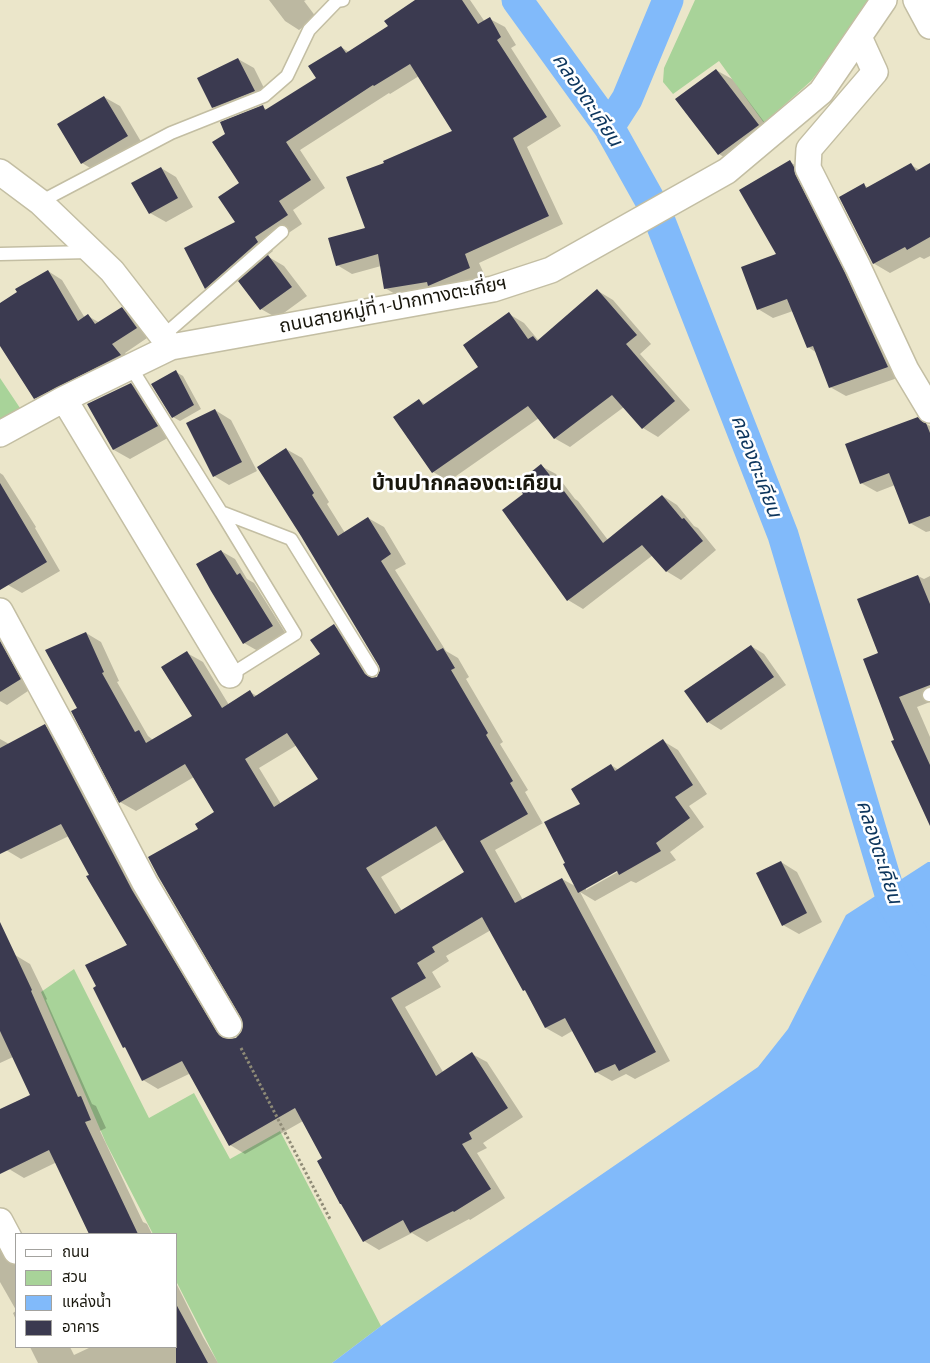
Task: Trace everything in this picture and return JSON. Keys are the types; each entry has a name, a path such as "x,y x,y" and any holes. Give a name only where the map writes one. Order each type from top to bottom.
{"street":[{"name":"ถนนสายหมู่ที่ 1-ปากทางตะเกี่ยฯ","path":"0,434 130,366 167,341 493,289 551,270 727,171 821,92 884,0"},
{"path":"916,0 930,26"},
{"path":"859,37 875,72 809,149 808,168 858,267 906,370 930,410"},
{"path":"0,172 40,202 112,270 167,341"},
{"path":"64,400 230,675"},
{"path":"0,611 145,883 229,1025"},
{"path":"0,1221 15,1249"}],"lane":[{"path":"40,202 171,132 264,96 287,76 309,30 337,1 343,0"},
{"path":"167,341 282,232"},
{"path":"0,254 92,252"},
{"path":"130,366 295,634 230,675"},
{"path":"221,512 292,539 372,670"}],"path":[{"path":"229,1025 331,1222"}],"green space":[{"path":"695,0 868,0 847,35 811,81 764,123 719,61 673,94 663,82 664,68"},
{"path":"0,378 24,414 0,426"},
{"path":"74,969 149,1118 194,1093 230,1159 280,1131 381,1326 332,1363 218,1363 178,1285 178,1233 152,1233 106,1143 41,992"}],"water":[{"path":"930,862 930,1363 332,1363 381,1326 758,1067 788,1029 846,915"}],"building":[{"path":"415,0 462,0 478,24 490,17 501,37 497,40 547,117 513,138 549,216 465,254 470,268 428,286 427,282 384,289 378,254 336,266 328,238 365,228 346,177 384,163 383,161 452,131 410,64 373,85 286,142 311,180 279,201 288,215 255,237 258,242 205,289 184,248 235,222 218,197 239,183 212,142 225,134 220,122 263,105 265,110 316,78 308,66 341,46 346,53 388,26 384,21"},
{"path":"238,58 255,91 212,108 197,78"},
{"path":"716,69 759,125 718,155 675,99"},
{"path":"104,96 128,136 81,164 57,124"},
{"path":"790,160 888,367 829,388 813,346 807,348 787,299 757,310 741,267 776,254 739,190"},
{"path":"911,163 916,171 930,163 930,237 907,250 905,247 873,264 839,197 864,183 866,188"},
{"path":"161,167 178,198 149,214 131,183"},
{"path":"268,255 292,287 260,310 238,281"},
{"path":"48,270 78,321 88,314 95,324 122,307 137,328 112,344 121,355 34,399 0,346 0,303 17,292 15,289"},
{"path":"597,289 637,335 626,344 675,401 642,429 612,395 554,439 528,406 432,473 393,417 419,399 423,405 478,367 463,345 509,312 528,339 533,336 537,341"},
{"path":"176,370 194,405 172,418 151,384"},
{"path":"131,383 158,426 113,450 87,404"},
{"path":"215,409 242,462 213,477 186,423"},
{"path":"918,417 926,423 930,433 930,516 909,524 889,473 860,484 845,444"},
{"path":"286,448 314,493 312,495 338,536 368,517 391,554 381,561 437,651 443,648 455,668 451,670 488,733 486,735 513,781 510,783 528,814 480,841 515,903 562,878 656,1052 619,1071 615,1064 595,1073 565,1018 545,1028 482,917 432,947 435,952 417,963 426,978 391,998 436,1076 472,1052 508,1108 469,1133 472,1139 462,1144 491,1189 454,1212 410,1233 403,1220 363,1242 317,1161 322,1158 295,1108 229,1146 182,1061 142,1081 93,988 96,986 85,965 127,945 86,876 89,875 61,824 0,854 0,748 45,724 132,890 217,1032 222,1037 229,1039 236,1038 241,1032 243,1025 241,1018 148,857 198,829 195,824 214,812 185,764 119,803 71,711 77,708 45,650 86,632 104,672 102,673 135,732 139,730 146,743 192,716 161,667 187,651 222,708 250,690 254,697 320,654 310,640 334,624 365,674 372,678 377,677 380,670 379,666 257,467","holes":["287,733 318,779 274,807 245,759","436,826 464,872 395,914 366,868"]},
{"path":"541,464 603,543 662,495 703,541 666,572 642,545 567,601 502,510 523,494 516,484"},
{"path":"0,483 47,562 0,590"},
{"path":"221,550 237,575 240,573 273,626 243,644 196,564"},
{"path":"918,575 930,604 930,685 899,697 930,765 930,826 891,741 894,740 863,659 878,653 857,599"},
{"path":"0,641 21,679 0,692"},
{"path":"751,645 774,677 707,723 684,691"},
{"path":"663,739 693,785 675,797 690,818 656,843 661,851 619,875 617,871 578,893 544,822 580,804 571,789 611,764 615,771"},
{"path":"781,861 807,913 782,926 756,873"},
{"path":"0,922 32,990 78,1097 81,1096 91,1120 85,1122 138,1233 89,1233 49,1150 0,1174 0,1109 30,1095 0,1031"},
{"path":"178,1308 208,1363 176,1363 176,1348 178,1348"}],"waterway":[{"name":"คลองตะเคียน","path":"517,0 609,127 656,211 783,535 893,904 930,961"},
{"path":"609,127 627,99 668,0"}],"district":[{"name":"บ้านปากคลองตะเคียน","path":"467,484"}]}
